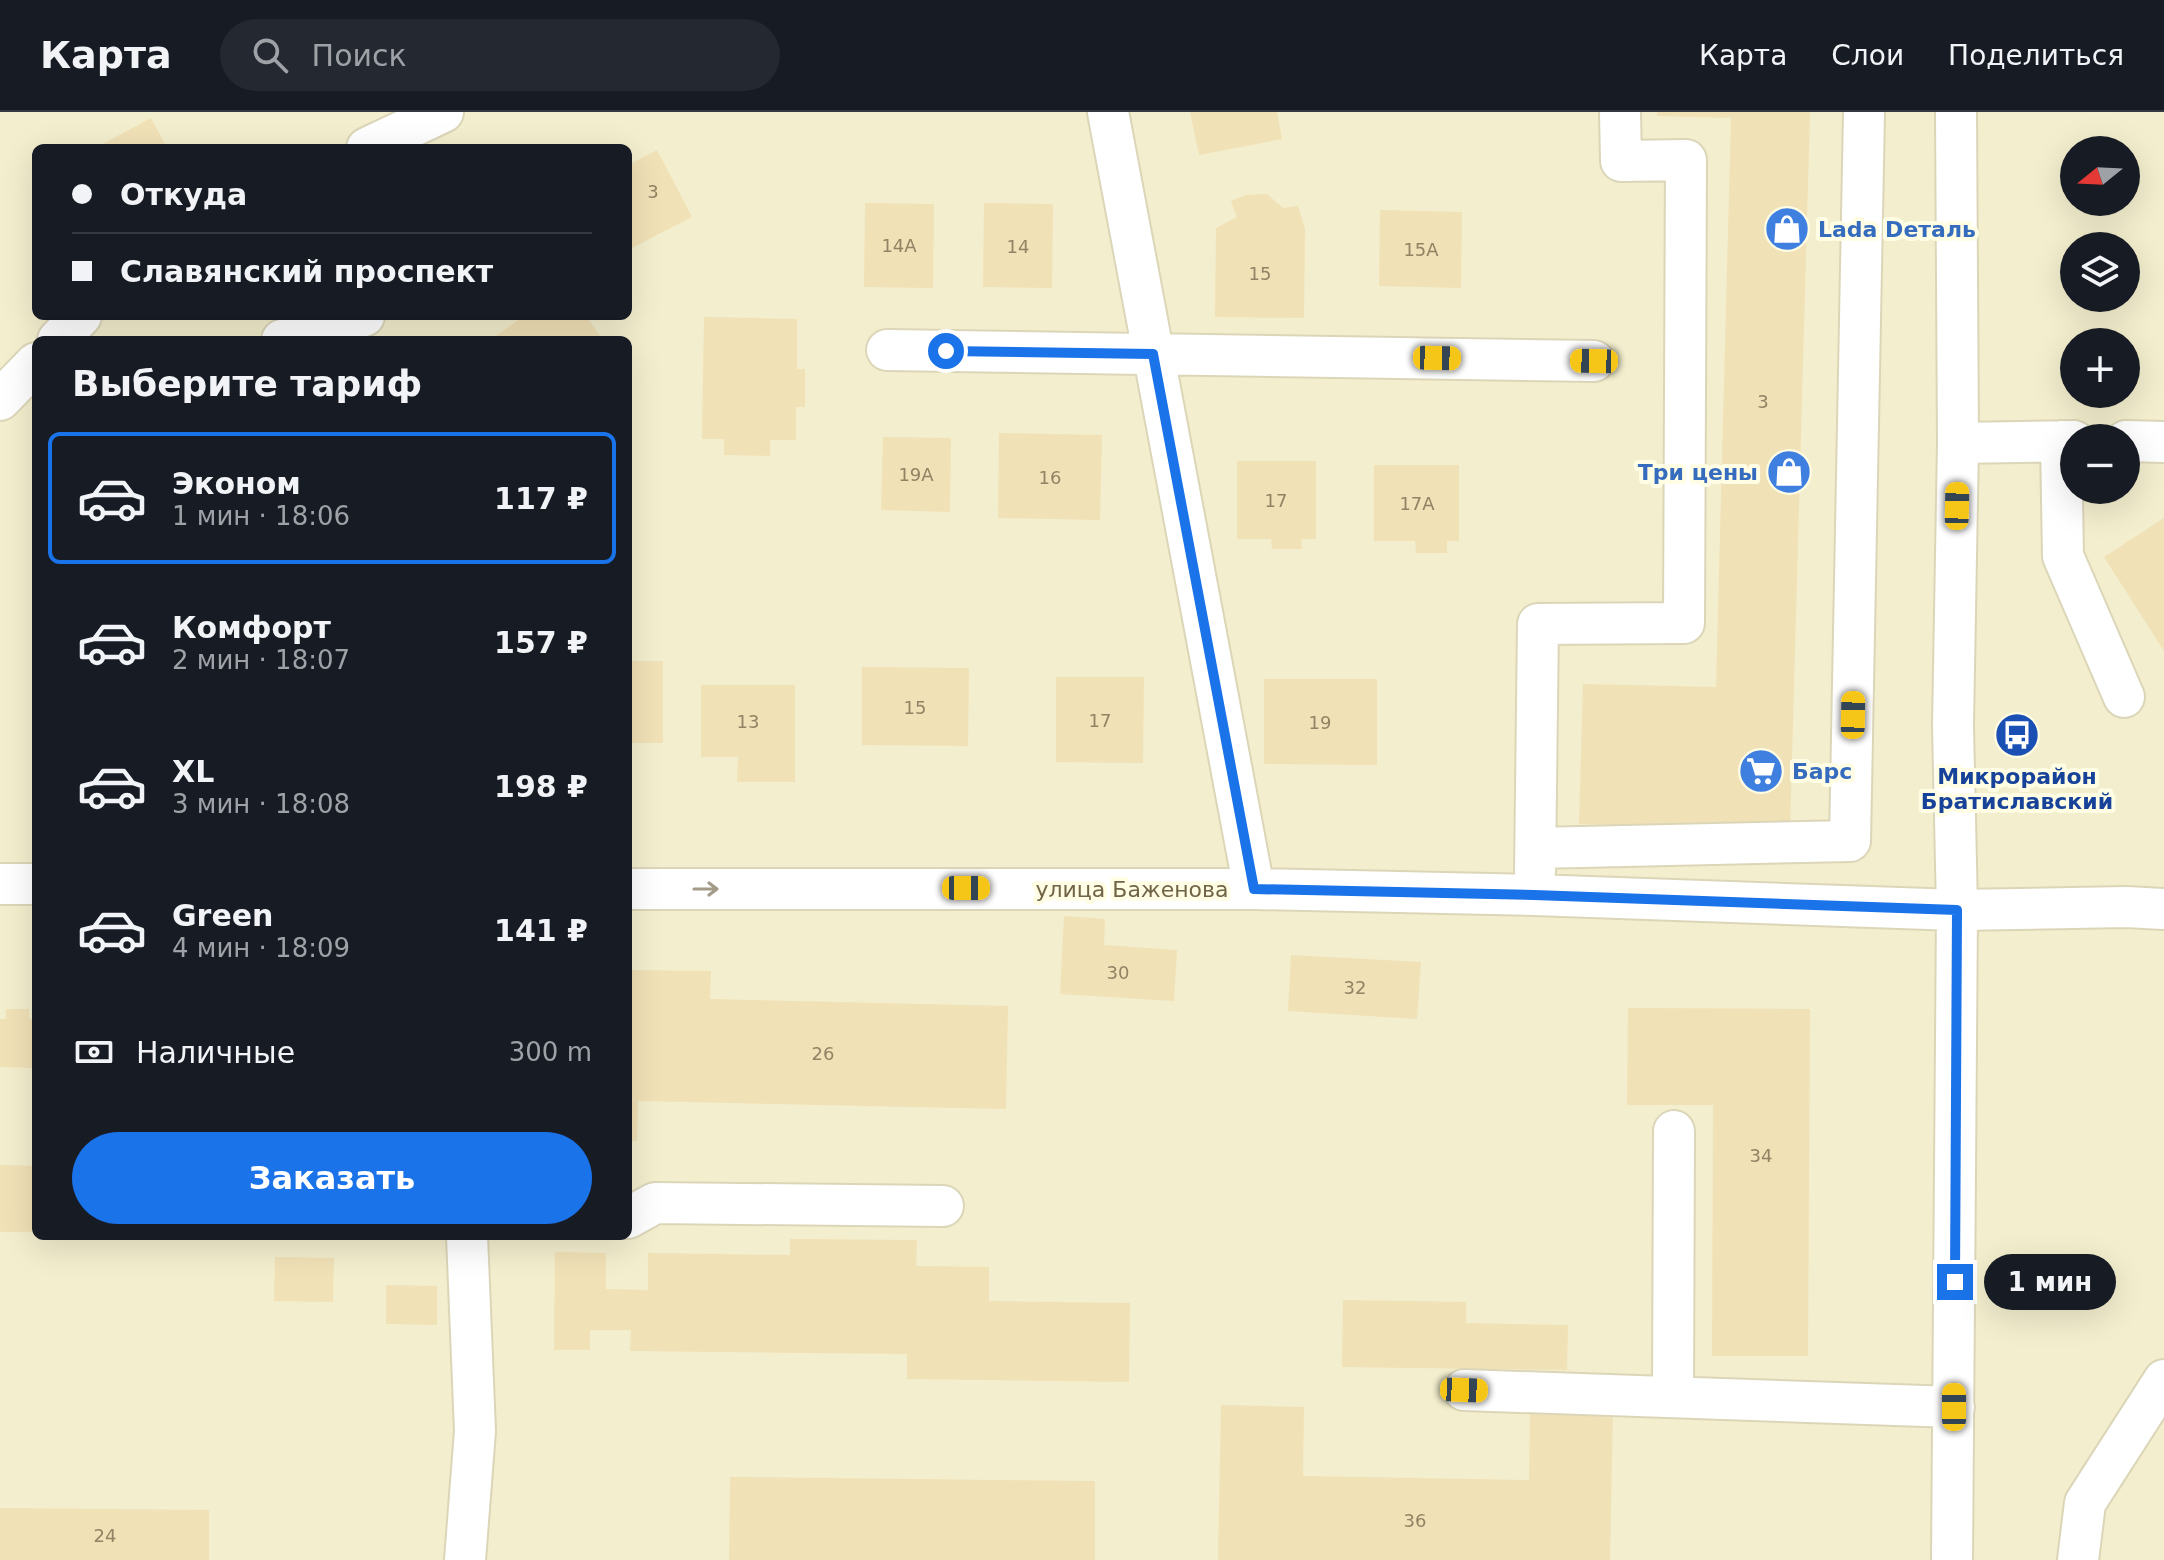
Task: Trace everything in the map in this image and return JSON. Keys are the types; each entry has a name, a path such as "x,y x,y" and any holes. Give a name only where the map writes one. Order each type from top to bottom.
{"street":[{"path":"375,144 443,112"},
{"path":"1108,112 1254,889"},
{"path":"1534,895 1538,624 1684,623 1686,160 1621,161 1620,112"},
{"path":"1536,848 1850,841 1864,112"},
{"path":"1952,1560 1957,910 1953,725 1958,443 1956,112"},
{"path":"62,336 77,320"},
{"path":"299,336 352,320"},
{"path":"887,350 1594,361"},
{"path":"0,400 32,367"},
{"path":"1958,443 2060,441"},
{"path":"2140,441 2164,442"},
{"path":"2065,504 2063,556 2124,697"},
{"path":"0,884 32,884"},
{"name":"улица Баженова","path":"632,889 1254,889 1957,910 2164,909"},
{"path":"1673,1397 1674,1131"},
{"path":"632,1216 655,1203 943,1206"},
{"path":"465,1560 475,1431 467,1240"},
{"path":"2078,1560 2085,1503 2164,1380"},
{"path":"1464,1390 1954,1407"}],"shaded area":[{"path":"0,112 2164,112 2164,1560 0,1560"}],"building":[{"path":"1190,112 1277,112 1282,139 1199,155"},
{"path":"1657,112 1810,112 1790,830 1579,824 1583,684 1716,687 1731,118 1657,116"},
{"path":"151,118 165,144 102,144"},
{"path":"657,150 692,217 632,248 632,163"},
{"path":"1267,194 1283,208 1298,206 1305,229 1304,318 1215,317 1216,228 1237,217 1231,201 1246,195"},
{"path":"865,203 934,204 933,288 864,287"},
{"path":"984,203 1053,204 1052,288 983,287"},
{"path":"1380,210 1462,212 1461,288 1379,286"},
{"path":"704,317 797,319 797,369 805,369 805,407 796,407 796,440 770,440 770,456 724,455 724,439 702,439"},
{"path":"518,320 589,320 600,336 496,336"},
{"path":"999,433 1102,435 1100,520 998,518"},
{"path":"883,437 951,438 950,512 881,510"},
{"path":"1237,461 1316,461 1316,539 1301,539 1302,549 1272,549 1271,539 1237,539"},
{"path":"1374,465 1459,465 1459,541 1447,541 1447,553 1416,553 1415,541 1374,541"},
{"path":"2164,518 2164,651 2104,557"},
{"path":"632,661 663,661 663,743 632,743"},
{"path":"862,667 969,668 968,746 862,745"},
{"path":"1056,677 1144,677 1143,763 1056,762"},
{"path":"1264,679 1377,679 1377,765 1264,764"},
{"path":"701,685 795,685 795,782 737,782 738,757 701,757"},
{"path":"1064,916 1105,919 1104,945 1177,950 1174,1001 1060,994"},
{"path":"1291,955 1421,962 1417,1019 1288,1011"},
{"path":"632,970 711,971 710,999 1008,1006 1006,1109 638,1101 637,1141 632,1141"},
{"path":"1628,1008 1810,1009 1808,1356 1712,1356 1713,1105 1627,1105"},
{"path":"6,1009 29,1009 29,1019 32,1019 32,1068 0,1067 0,1019 6,1019"},
{"path":"0,1165 32,1166 32,1232 0,1232"},
{"path":"790,1239 917,1240 916,1266 989,1267 989,1301 1130,1303 1129,1382 907,1379 907,1354 630,1351 631,1330 590,1330 590,1350 554,1350 555,1252 606,1253 606,1289 648,1290 648,1253 790,1255"},
{"path":"275,1257 334,1258 333,1302 274,1301"},
{"path":"386,1285 437,1286 437,1325 386,1324"},
{"path":"1343,1300 1466,1302 1466,1323 1568,1325 1567,1370 1342,1367"},
{"path":"1221,1405 1304,1407 1303,1476 1529,1480 1530,1408 1613,1409 1610,1560 1218,1560"},
{"path":"730,1477 1095,1481 1095,1560 729,1560"},
{"path":"0,1508 209,1510 209,1560 0,1560"}],"place":[{"name":"Lada Dеталь","path":"1787,229"},
{"name":"Три цены","path":"1789,472"},
{"name":"Микрорайон Братиславский","path":"2017,735"},
{"name":"Барс","path":"1761,771"}],"route":[{"path":"946,351 1153,354 1254,889 1957,910 1955,1282"}]}
